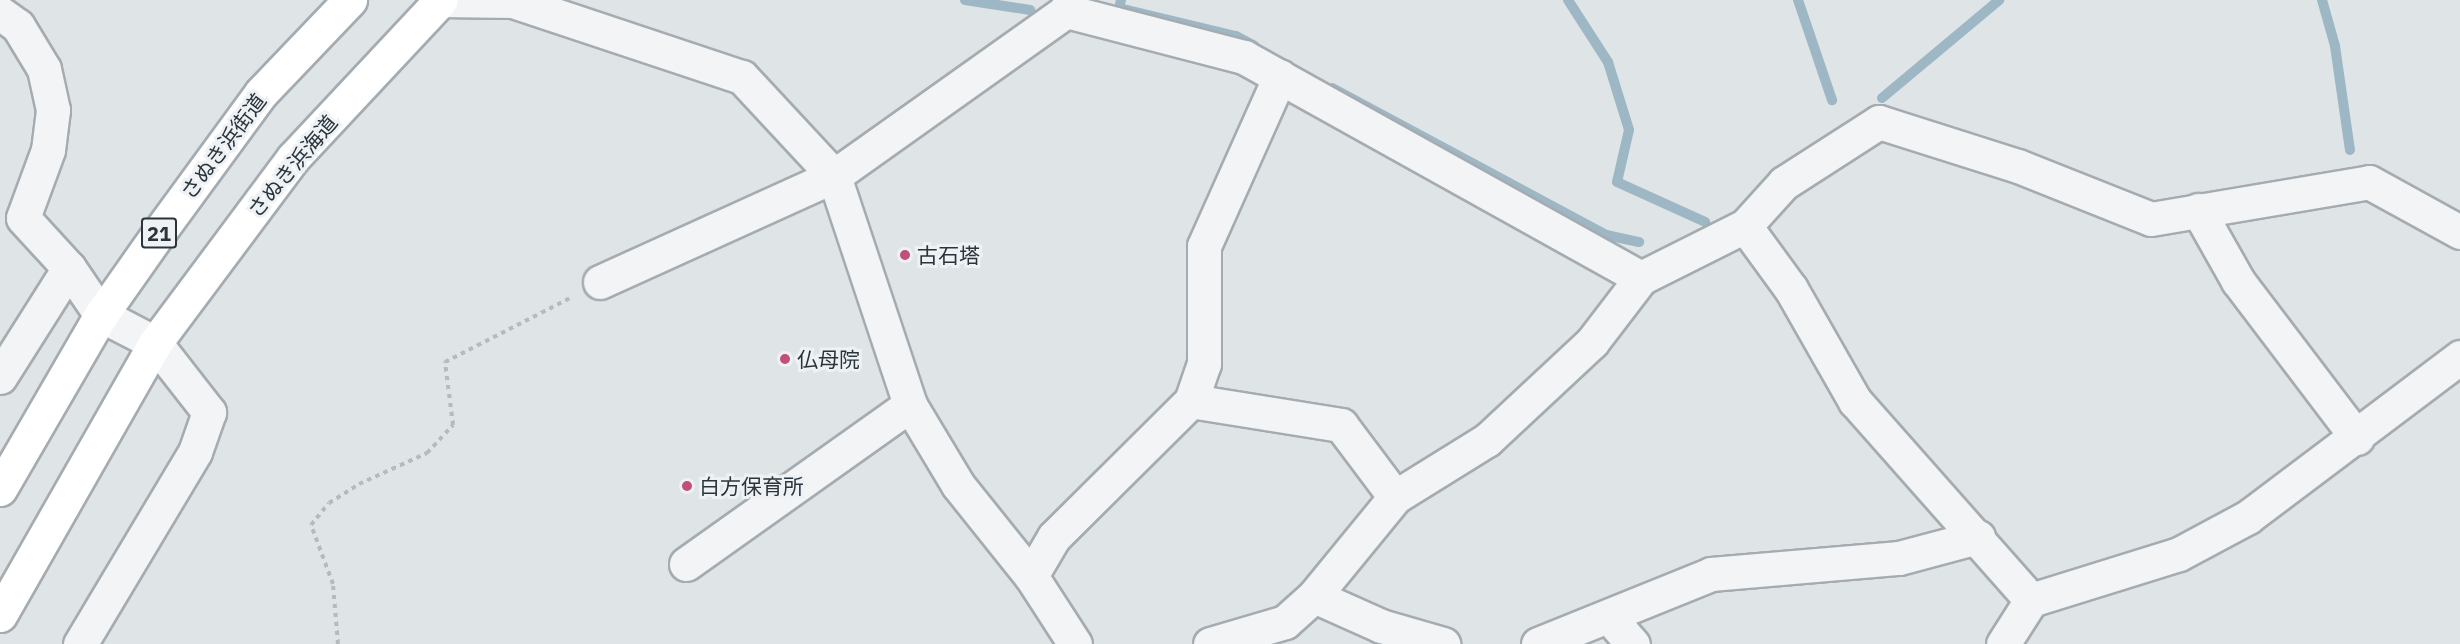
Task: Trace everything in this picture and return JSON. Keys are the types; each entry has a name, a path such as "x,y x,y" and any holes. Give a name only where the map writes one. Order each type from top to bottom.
{"main road":[{"name":"さぬき浜街道","path":"0,489 101,315 261,93 350,0"},
{"name":"さぬき浜海道","path":"155,343 294,158 440,0"},
{"path":"0,615 155,343"}],"street":[{"path":"440,0 513,1 742,77 834,176 910,405 958,485 1031,576 1075,644"},
{"path":"600,282 834,176 1068,6 1244,57 1641,278"},
{"path":"0,13 18,26 44,69 53,110 48,150 23,218 69,268 101,315 155,343 209,412 195,452 80,644"},
{"path":"1031,576 1054,537 1191,401 1204,364 1204,246 1280,76"},
{"path":"1210,644 1285,622 1314,596 1395,497 1487,440 1592,342 1641,278 1745,226 1784,183 1879,122 2018,166 2151,219 2369,182 2460,232"},
{"path":"2198,210 2238,281 2357,438"},
{"path":"1745,226 1791,289 1855,401 1978,537 2031,600"},
{"path":"0,377 69,268"},
{"path":"2012,640 2031,600 2179,554 2248,517 2455,371"},
{"path":"1191,401 1341,425 1395,497"},
{"path":"686,564 910,405"},
{"path":"1538,644 1610,618 1711,574 1794,562 1899,558 1978,537"},
{"path":"1314,596 1381,626 1443,644"},
{"path":"1610,618 1633,644"}],"path":[{"path":"338,644 333,584 311,525 329,503 359,484 427,453 453,424 445,362 600,282"}],"waterway":[{"path":"965,0 1030,10"},
{"path":"1121,0 1119,8 1236,36 1255,46"},
{"path":"1568,0 1608,62 1629,130 1617,182 1705,222"},
{"path":"1798,0 1832,100"},
{"path":"1882,98 1999,0"},
{"path":"2322,0 2335,46 2350,150"},
{"path":"1332,88 1606,235 1639,242"}],"place":[{"name":"古石塔","path":"905,255"},
{"name":"仏母院","path":"785,359"},
{"name":"白方保育所","path":"687,486"}]}
